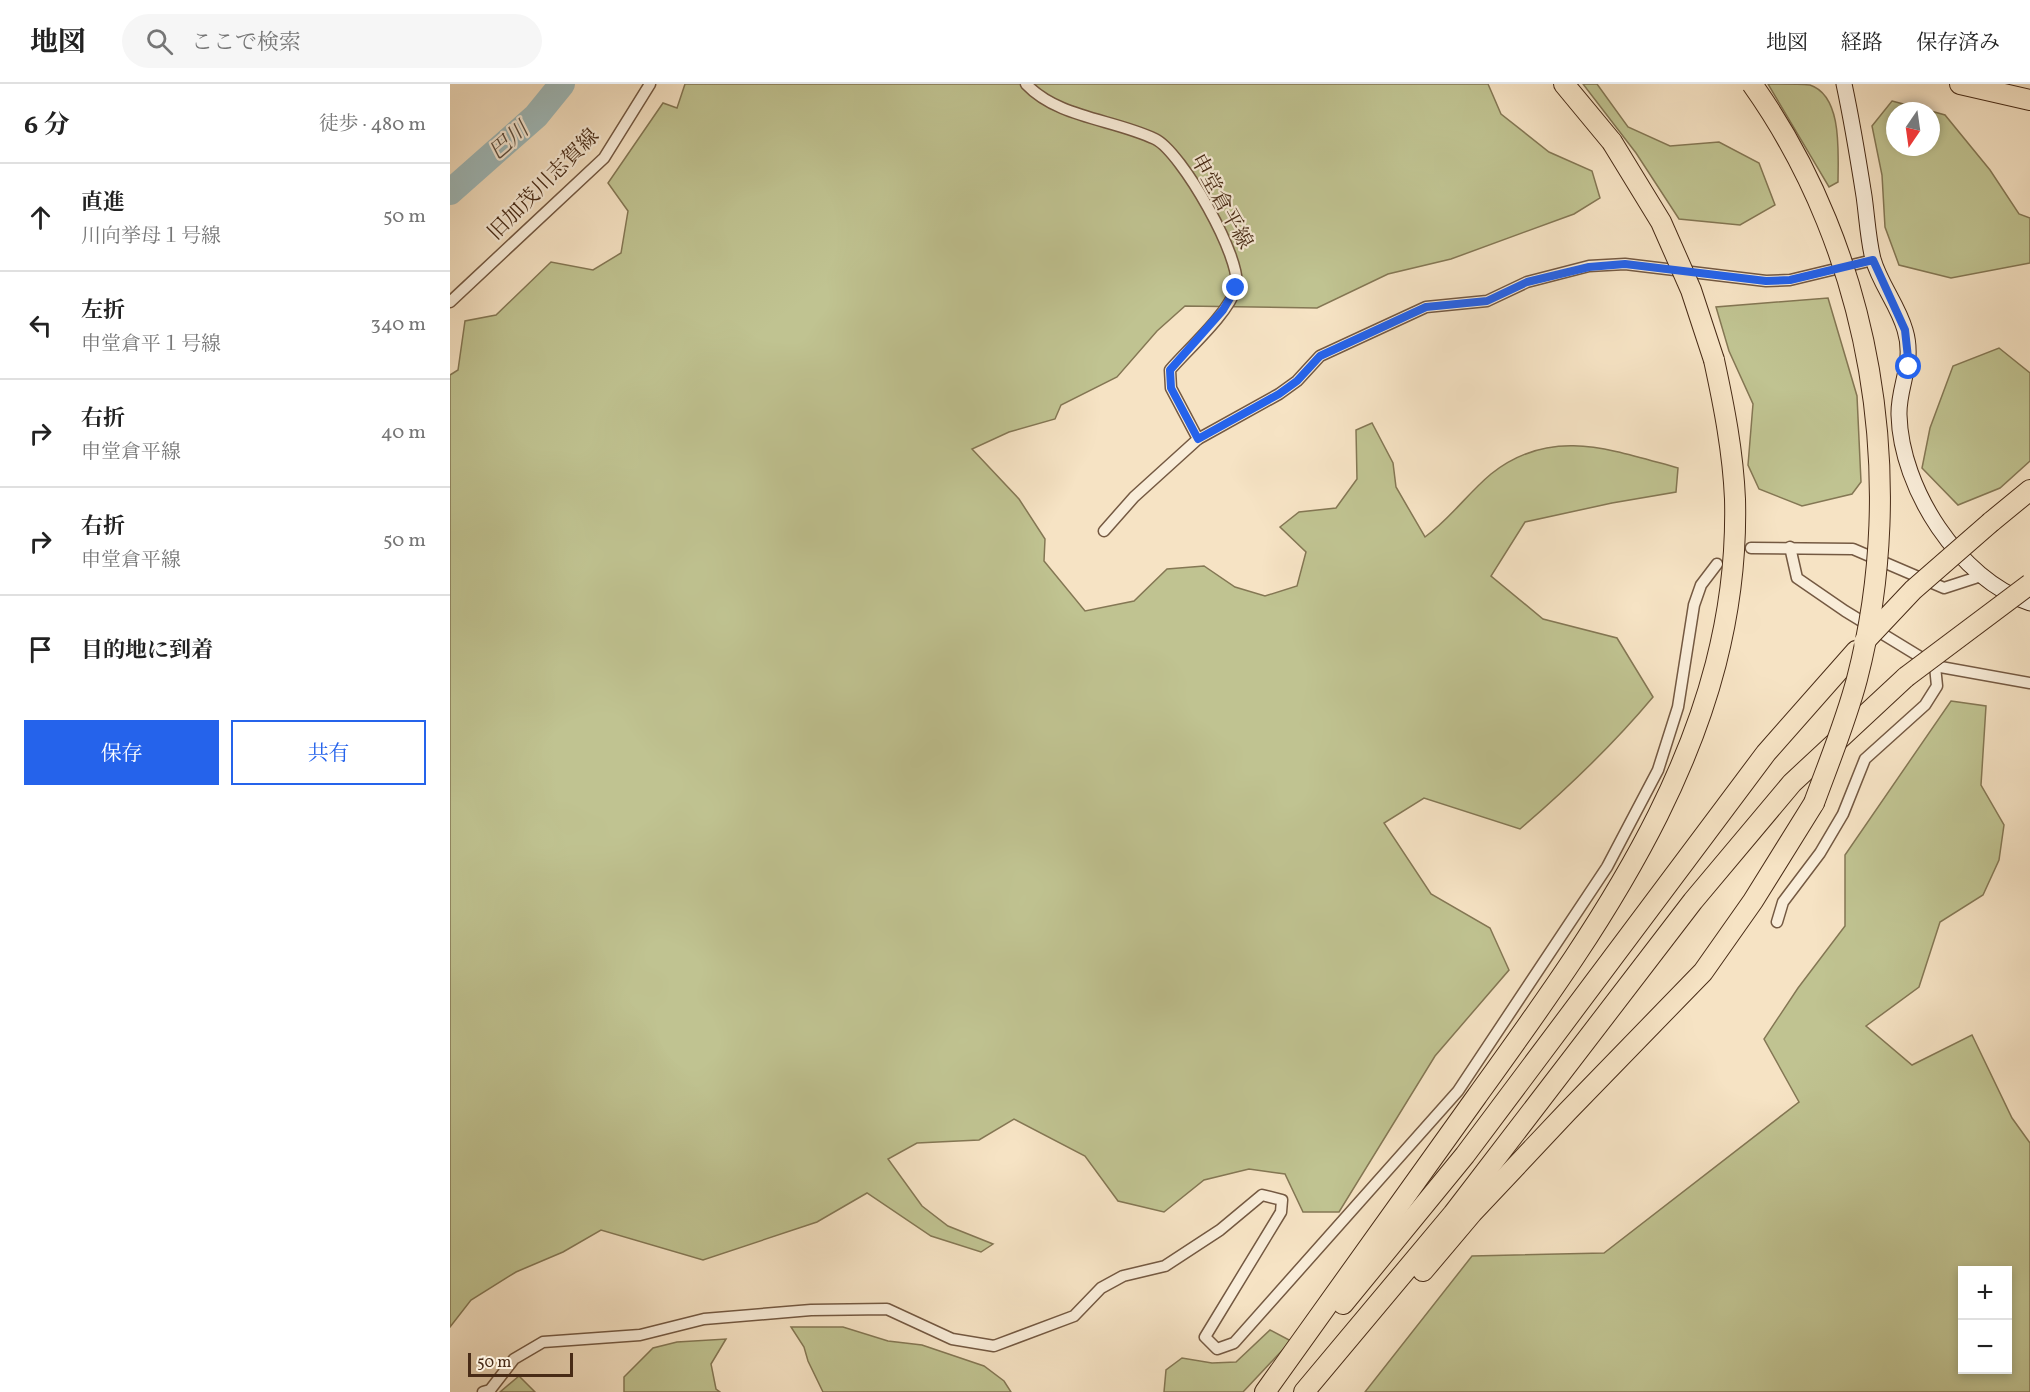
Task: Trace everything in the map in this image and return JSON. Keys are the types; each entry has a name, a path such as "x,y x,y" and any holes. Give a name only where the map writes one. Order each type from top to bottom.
{"highway":[{"path":"1265,1392 1561,980 1620,889 1658,821 1677,777 1705,701 1721,637 1732,572 1735,499 1727,423 1714,360 1691,290 1661,222 1612,142 1564,84"},
{"path":"1337,1353 1393,1306 1480,1205 1703,972 1753,901 1814,803 1857,678 1870,611 1880,530 1879,457 1872,384 1854,302 1832,235 1808,176 1752,84"},
{"path":"1960,84 2030,100"},
{"path":"1271,1392 1465,1155 1766,753 1913,590 2030,490"},
{"path":"1304,1392 1454,1214 1693,901 1792,783 1906,677 2030,584"}],"street":[{"name":"旧加茂川志賀線","path":"450,302 604,158 650,84"},
{"name":"申堂倉平線","path":"1026,84 1058,108 1101,119 1157,140 1174,154 1198,189 1232,257 1238,272 1236,288 1223,310 1170,370 1171,388 1198,439"},
{"path":"1844,84 1855,134 1873,260 1905,330 1909,367 1899,413 1902,441 1912,474 1934,520 1952,547 1981,576 2030,603"},
{"path":"1104,531 1134,497 1198,439 1279,394 1297,381 1320,356 1426,307 1487,301 1527,282 1589,267 1625,264 1766,281 1790,280 1873,260"},
{"path":"1790,547 1797,578 1845,611 1935,666 2030,683"},
{"path":"1751,548 1853,549 1944,588 1981,576"},
{"path":"483,1392 490,1390 514,1359 543,1342 640,1335 704,1319 811,1310 887,1309 952,1339 994,1346 1074,1316 1101,1288 1124,1276 1165,1266 1220,1230 1262,1195 1282,1200 1281,1212 1205,1336 1217,1349 1234,1343 1458,1091 1607,867 1658,770 1678,707 1694,605 1701,585 1717,564"},
{"path":"1777,922 1783,902 1820,853 1843,814 1865,759 1925,705 1937,686 1935,666"}],"green space":[{"path":"685,84 1488,84 1501,114 1549,152 1592,171 1600,198 1574,214 1451,259 1388,274 1317,308 1185,306 1157,331 1117,377 1061,405 1055,419 1009,432 972,449 1019,499 1045,539 1044,561 1085,611 1134,601 1167,569 1204,566 1235,587 1265,596 1297,586 1306,552 1280,527 1299,512 1336,508 1357,479 1356,430 1372,423 1393,463 1396,487 1425,537 1491,474 1514,459 1536,450 1559,446 1606,449 1678,468 1676,492 1525,522 1491,576 1543,619 1617,638 1653,697 1590,766 1520,829 1424,798 1384,823 1431,894 1490,928 1509,970 1435,1056 1339,1212 1303,1212 1285,1174 1249,1169 1204,1180 1164,1212 1118,1201 1085,1156 1014,1119 979,1140 917,1143 888,1159 922,1206 948,1226 993,1244 981,1252 931,1236 867,1193 817,1222 703,1260 601,1230 563,1252 516,1272 471,1300 450,1327 450,375 458,370 465,321 496,315 551,262 593,270 621,253 628,211 608,183 663,103 677,108"},
{"path":"1583,84 1597,84 1628,127 1670,146 1719,142 1759,163 1775,205 1740,225 1679,219 1636,153"},
{"path":"1768,84 1810,85 1821,91 1833,113 1836,127 1838,182 1829,187"},
{"path":"1886,108 1886,156 1940,156 1940,114 1945,115 1990,170 2019,214 2030,218 2030,263 1951,278 1899,265 1885,227 1882,175 1872,126"},
{"path":"1828,298 1857,396 1861,482 1852,494 1802,506 1759,489 1748,465 1753,404 1729,351 1716,307"},
{"path":"1999,348 2030,373 2030,461 2000,488 1958,505 1922,468 1930,428 1953,366"},
{"path":"1951,701 1986,706 1981,785 2004,825 1999,860 1983,895 1940,922 1919,987 1866,1026 1912,1065 1972,1035 2012,1118 2030,1143 2030,1392 1365,1392 1472,1256 1604,1253 1799,1102 1764,1039 1798,988 1845,926 1845,855"},
{"path":"791,1327 843,1327 888,1341 922,1345 984,1366 1004,1381 1011,1392 823,1392 804,1347"},
{"path":"1270,1330 1291,1341 1243,1392 1164,1392 1166,1370 1182,1358 1212,1363 1236,1362"},
{"path":"726,1339 711,1364 716,1389 720,1392 624,1392 624,1377 653,1348 677,1342"},
{"path":"519,1376 535,1392 500,1392"}],"waterway":[{"name":"巴川","path":"450,192 536,116 562,84"}],"route":[{"path":"1236,288 1223,310 1170,370 1171,388 1198,439 1229,420 1254,410 1279,394 1297,381 1320,356 1426,307 1487,301 1527,282 1589,267 1625,264 1766,281 1790,280 1873,260 1905,330 1909,367"}]}
